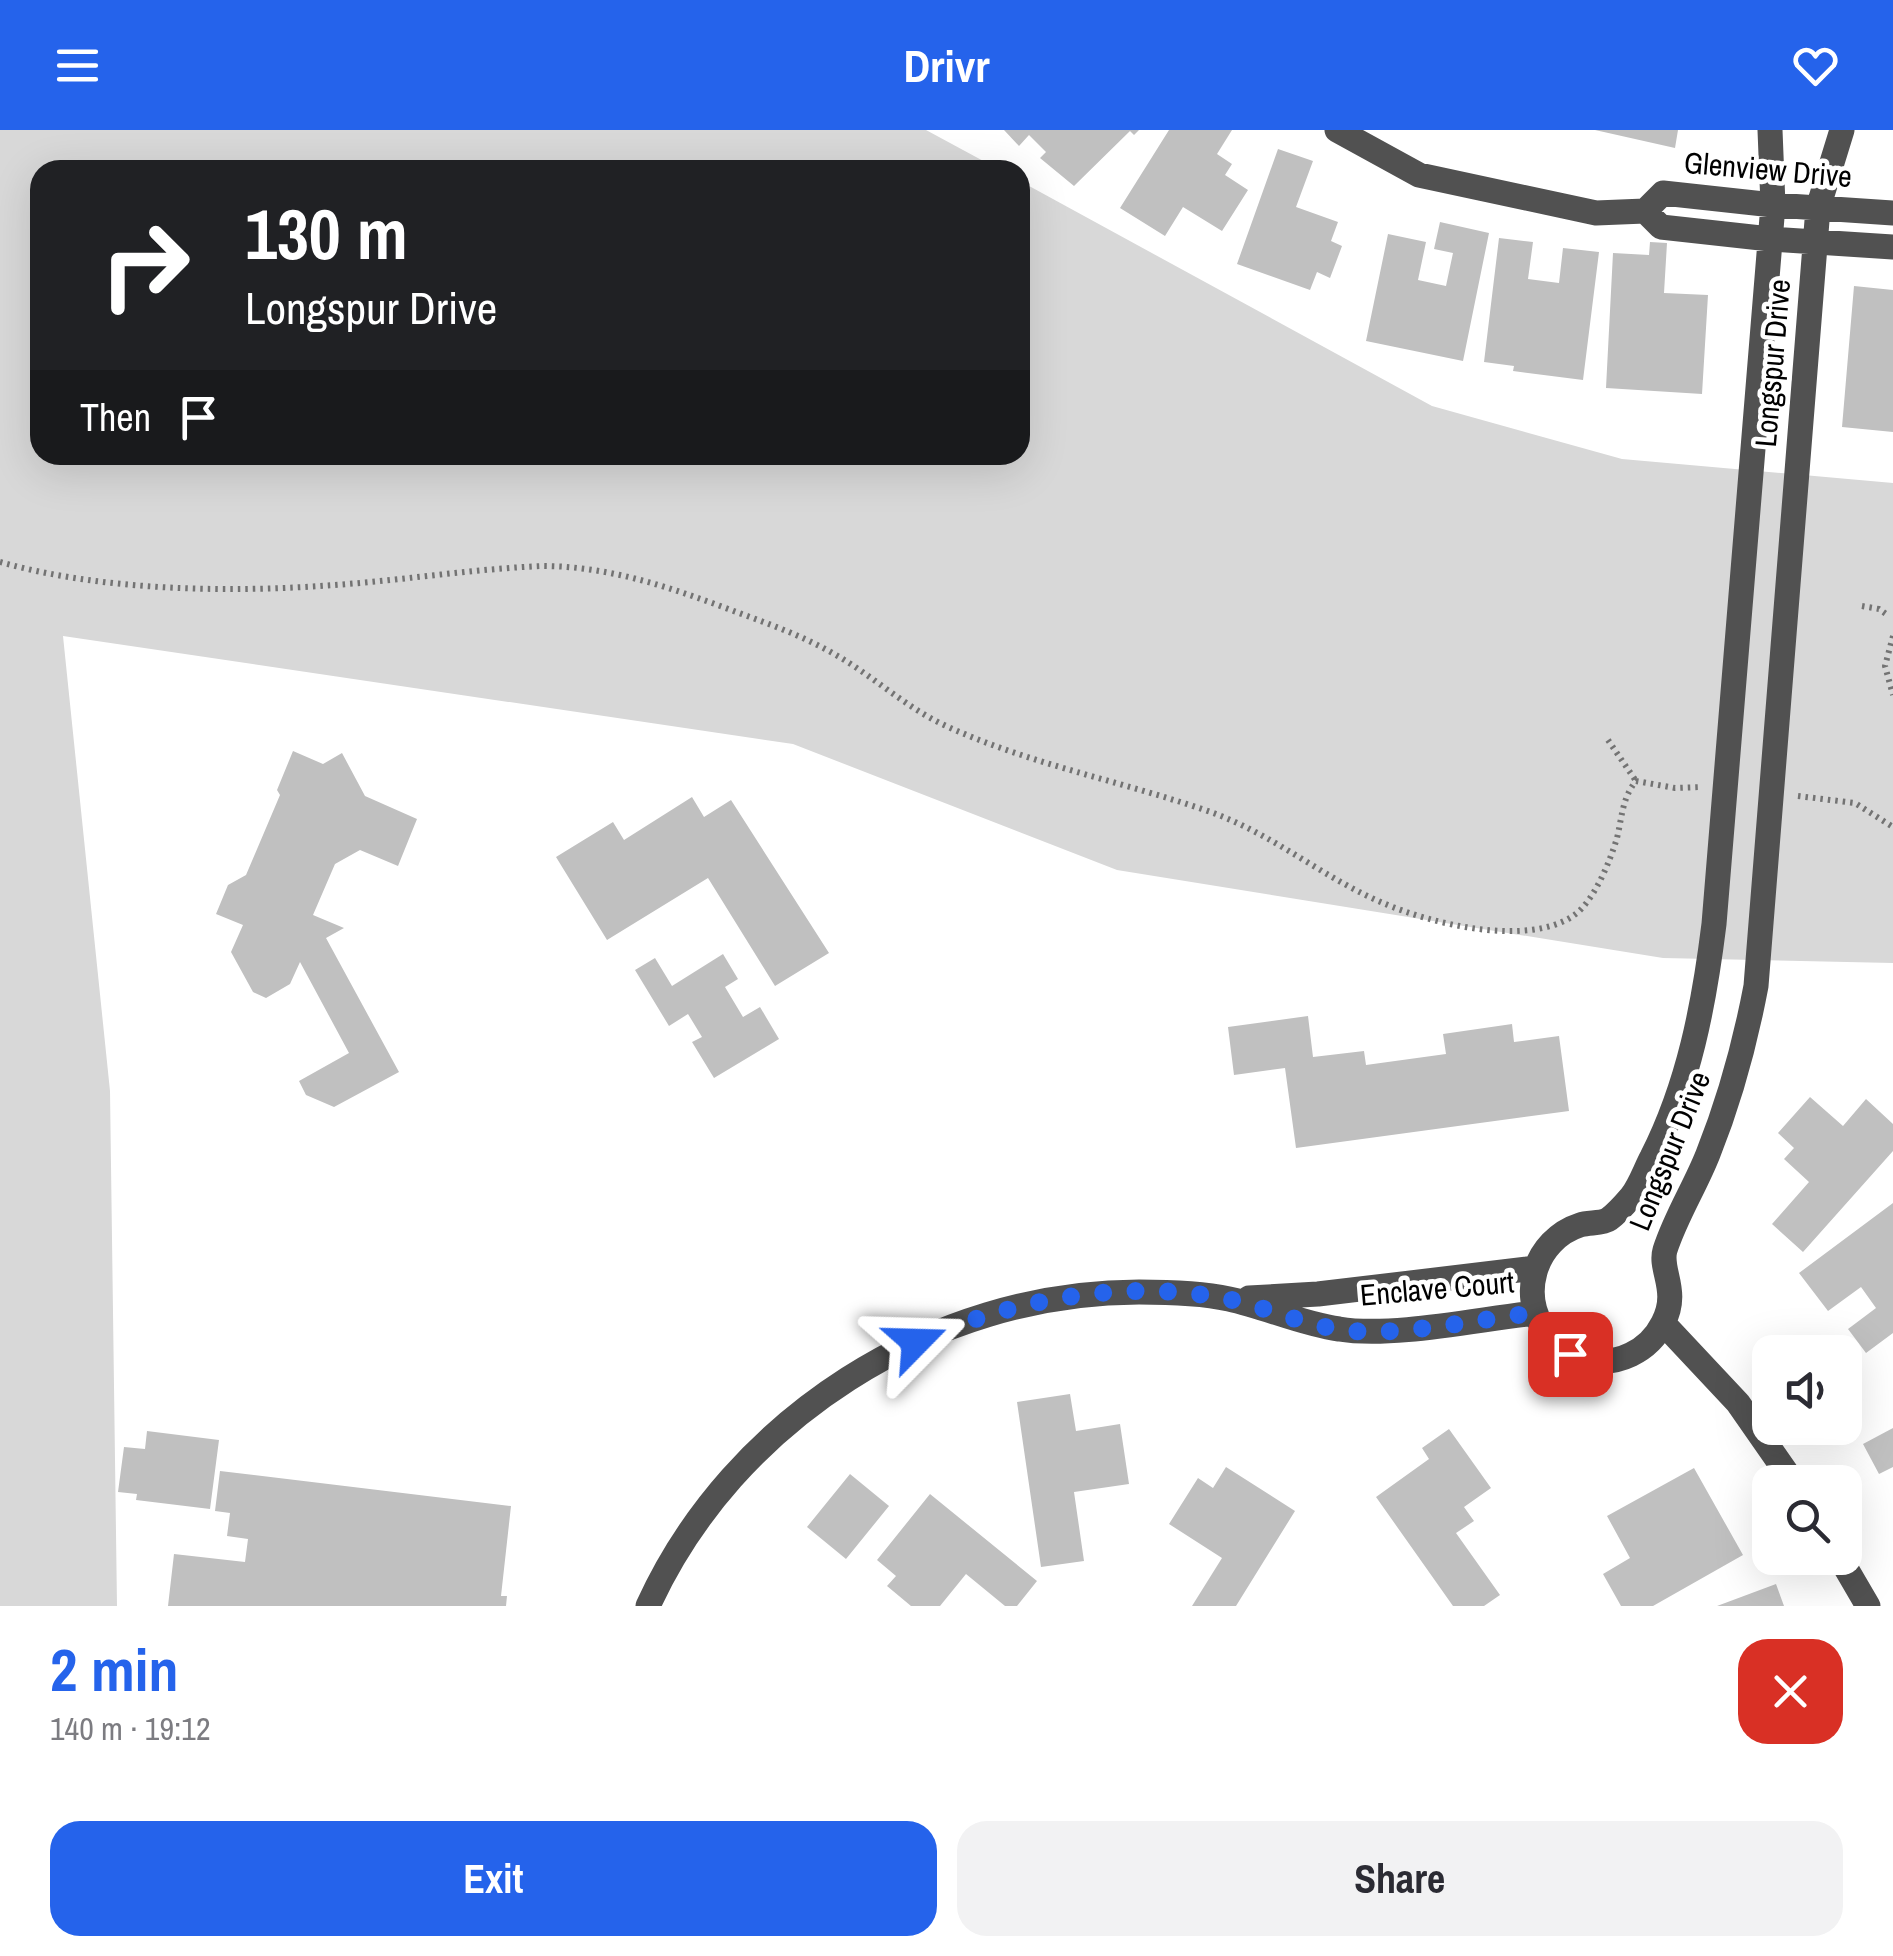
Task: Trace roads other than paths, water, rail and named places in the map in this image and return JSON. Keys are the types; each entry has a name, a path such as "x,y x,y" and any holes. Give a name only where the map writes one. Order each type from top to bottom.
{"street":[{"name":"Glenview Drive","path":"1337,130 1419,175 1596,213 1645,211 1663,193 1893,214"},
{"name":"Longspur Drive","path":"1536,1268 1556,1238 1580,1224 1607,1221 1632,1196 1671,1115 1706,995 1773,205 1770,130"},
{"name":"Longspur Drive","path":"1664,1323 1671,1297 1662,1257 1728,1104 1745,1046 1756,986 1818,208 1842,130"},
{"name":"Glenview Drive","path":"1645,211 1661,227 1893,247"},
{"name":"Enclave Court","path":"648,1606 692,1528 732,1477 789,1422 830,1390 886,1356 946,1328 1008,1308 1072,1296 1138,1292 1229,1299 1318,1294 1536,1268"},
{"path":"1536,1268 1532,1286 1535,1313 1548,1337 1558,1346 1570,1354 1596,1361 1636,1352 1647,1345 1664,1323 1738,1403 1781,1465"},
{"name":"Enclave Court","path":"1229,1299 1321,1326 1358,1331 1535,1313"},
{"path":"1850,1575 1868,1606"}]}
